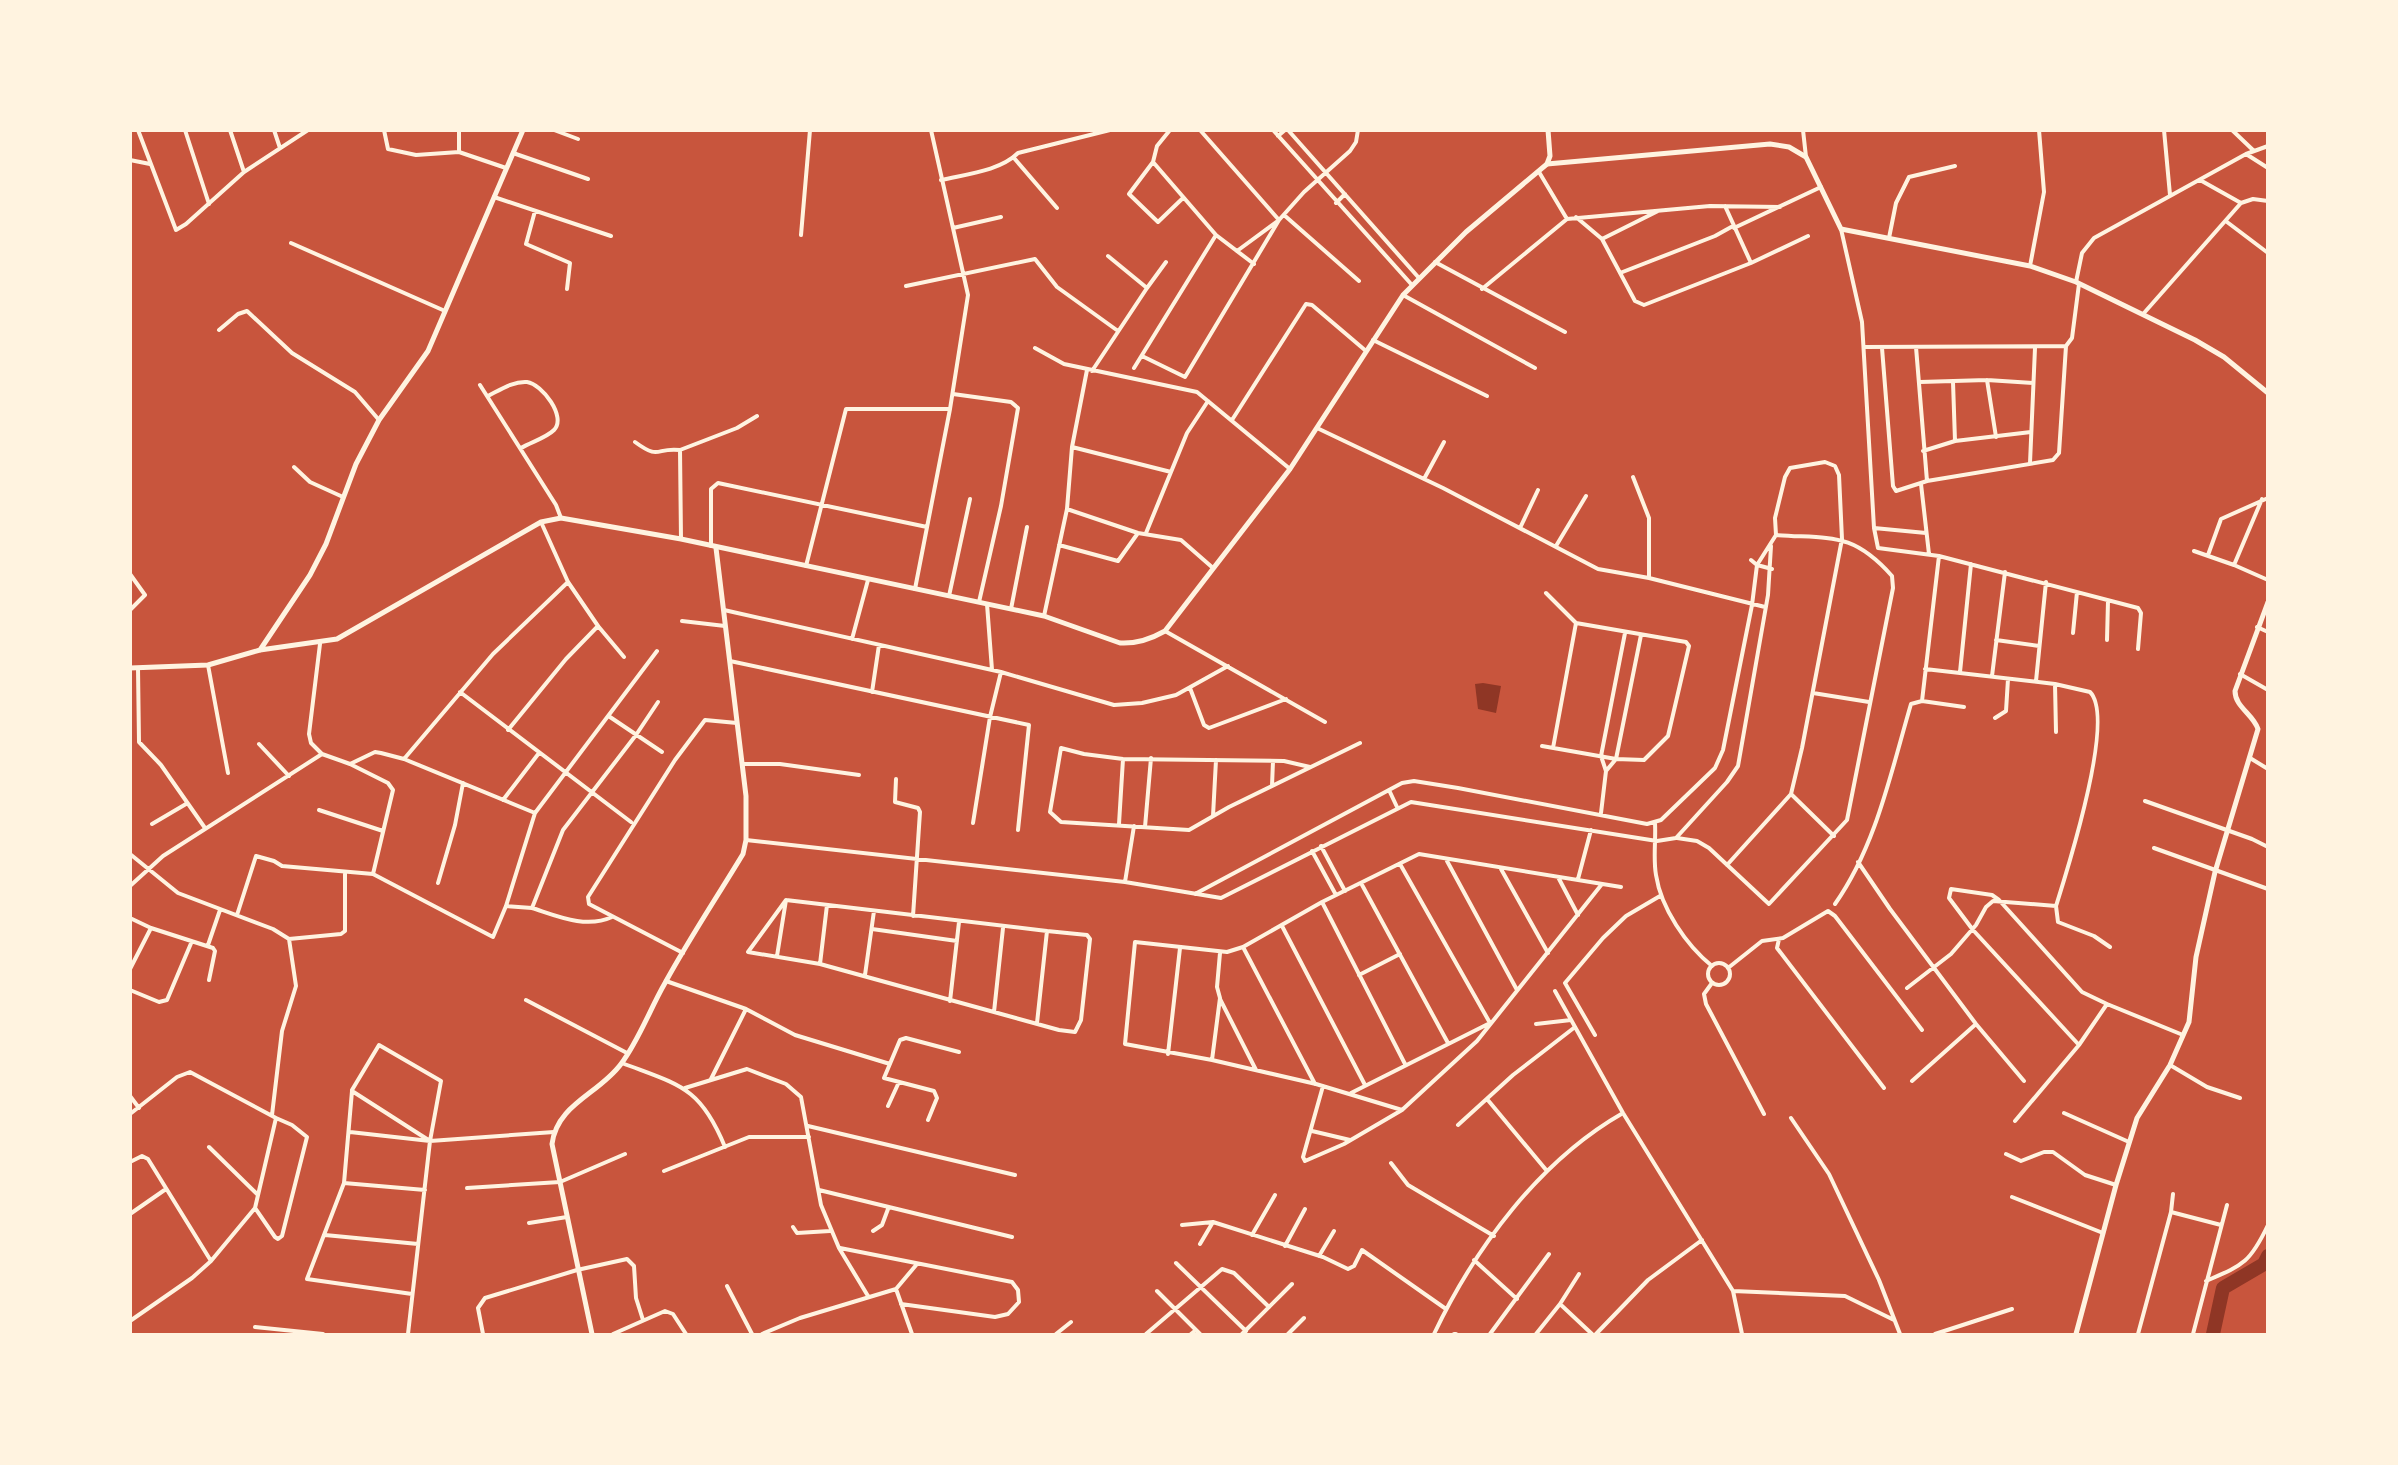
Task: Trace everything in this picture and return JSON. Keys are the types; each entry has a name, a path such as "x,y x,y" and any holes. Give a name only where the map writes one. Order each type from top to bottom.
{"street":[{"path":"138,130 176,231 244,172 308,130"},
{"path":"185,130 208,204"},
{"path":"230,130 244,172"},
{"path":"274,130 280,148"},
{"path":"384,130 388,149 416,154 459,152 506,168"},
{"path":"459,130 459,152"},
{"path":"260,650 310,575 326,544 356,464 379,420 417,370 446,311 493,197 524,130"},
{"path":"554,130 578,139"},
{"path":"801,235 810,130"},
{"path":"914,590 950,410 968,295 931,130"},
{"path":"941,180 1002,165 1018,153 1089,133 1110,130"},
{"path":"1170,130 1157,146 1153,162 1129,191 1132,198 1158,222 1183,198"},
{"path":"1200,130 1279,220"},
{"path":"1273,130 1336,203 1412,285"},
{"path":"1278,136 1286,130 1419,278"},
{"path":"1237,251 1279,220 1316,180 1350,151 1356,142 1358,130"},
{"path":"130,668 208,665 260,650 320,644 337,639 541,522 561,518 681,539 1044,616 1120,643 1139,642 1165,631 1214,568 1290,468 1403,295 1466,232 1548,164 1550,156 1548,130"},
{"path":"1803,130 1806,157 1841,229 1862,322 1876,543 1881,550 1939,556 2046,582 2140,610 2138,649"},
{"path":"2030,266 2044,192 2039,130"},
{"path":"2164,130 2170,195"},
{"path":"2232,130 2254,151"},
{"path":"1548,164 1770,144 1789,147 1806,157"},
{"path":"1882,348 1893,488 1898,491 1927,481 2053,460 2059,453 2066,346 2072,338 2082,253 2094,238 2246,154 2268,146"},
{"path":"513,153 588,179"},
{"path":"2246,154 2268,168"},
{"path":"1014,158 1057,208"},
{"path":"130,160 150,164"},
{"path":"1153,162 1216,235 1254,264"},
{"path":"1889,238 1896,203 1908,177 1955,166"},
{"path":"1539,172 1567,219"},
{"path":"2200,179 2241,203"},
{"path":"1620,273 1715,236 1821,188"},
{"path":"1336,203 1345,195"},
{"path":"493,197 611,236"},
{"path":"2144,313 2227,222 2241,203 2253,199 2268,201"},
{"path":"1482,289 1567,219 1725,206 1780,207"},
{"path":"1725,206 1751,263"},
{"path":"1602,239 1660,210"},
{"path":"536,211 526,244 570,263 567,289"},
{"path":"1284,215 1359,281"},
{"path":"953,228 1001,217"},
{"path":"1576,217 1602,239 1635,301 1644,305 1751,263 1809,236"},
{"path":"1142,356 1185,377 1279,220"},
{"path":"2227,222 2268,253"},
{"path":"1841,229 2030,266 2078,283 2144,313 2224,357 2268,393"},
{"path":"1134,368 1216,235"},
{"path":"291,243 446,311"},
{"path":"1108,256 1147,288"},
{"path":"906,286 964,276 1035,259 1058,287 1118,331"},
{"path":"1044,616 1067,509 1072,447 1090,371 1166,262"},
{"path":"1435,262 1565,332"},
{"path":"1403,295 1535,368"},
{"path":"1232,420 1306,304 1312,305 1366,351"},
{"path":"219,330 238,314 247,311 276,341 292,353 355,392 379,420"},
{"path":"1373,340 1487,396"},
{"path":"1864,347 2035,348 2066,346"},
{"path":"1916,347 1927,481"},
{"path":"1035,348 1064,364 1189,390 1208,401 1290,468"},
{"path":"2030,463 2035,348"},
{"path":"1920,382 1987,380 2033,383"},
{"path":"1987,380 1996,437"},
{"path":"488,396 525,382 536,386 548,398 558,419 557,426 553,431 520,448"},
{"path":"1953,382 1955,441"},
{"path":"480,385 556,505 561,518"},
{"path":"952,394 1011,402 1018,408 1001,506 979,603"},
{"path":"1146,533 1187,433 1208,401"},
{"path":"806,567 846,409 950,410"},
{"path":"635,442 657,454 669,449 680,450 737,428 757,416"},
{"path":"1317,427 1424,479 1598,569 1649,578 1765,607"},
{"path":"1923,451 1955,441 2031,432"},
{"path":"1424,479 1444,442"},
{"path":"1072,447 1171,472"},
{"path":"680,450 681,539"},
{"path":"1655,823 1715,768 1723,750 1752,605 1757,565 1776,535 1774,518 1785,477 1790,468 1825,462 1835,466 1839,476 1842,539 1791,794 1727,865"},
{"path":"294,468 313,484 343,497"},
{"path":"1633,477 1649,518 1649,578"},
{"path":"592,1335 552,1144 554,1132 567,1110 607,1081 622,1063 666,981 743,854 746,840 742,764 724,610 714,547 711,489 714,484 823,504 927,527"},
{"path":"1921,484 1929,554"},
{"path":"1520,528 1538,490"},
{"path":"1556,546 1586,496"},
{"path":"2208,555 2221,519 2265,498"},
{"path":"2234,565 2265,498"},
{"path":"949,597 970,499"},
{"path":"1067,509 1138,533 1181,540 1214,568"},
{"path":"541,522 568,582 598,626 624,657"},
{"path":"1011,609 1027,527"},
{"path":"1874,528 1926,533"},
{"path":"1059,545 1118,561 1138,533"},
{"path":"746,840 1125,882 1221,898 1397,807 1411,802 1424,802 1656,841 1676,838 1700,842 1769,904 1834,836 1846,820 1893,588 1892,576 1863,549 1842,539 1776,535"},
{"path":"1676,838 1727,782 1738,765 1772,569 1771,545"},
{"path":"2194,550 2268,580"},
{"path":"1922,701 1939,556"},
{"path":"1751,560 1757,565 1772,569"},
{"path":"1960,672 1971,564"},
{"path":"1992,676 2005,572"},
{"path":"130,574 145,595 130,610"},
{"path":"852,639 868,580"},
{"path":"404,759 500,646 568,582"},
{"path":"2036,681 2046,582"},
{"path":"2073,633 2077,592"},
{"path":"1542,746 1616,759 1642,761 1667,739 1689,646 1686,642 1576,623 1546,593"},
{"path":"2107,640 2108,601"},
{"path":"2076,1335 2116,1185 2137,1118 2170,1065 2189,1022 2196,957 2216,872 2258,729 2254,720 2235,697 2240,674 2268,602"},
{"path":"987,604 992,670"},
{"path":"724,610 1001,672 1113,705 1142,703 1176,695 1227,666"},
{"path":"682,621 725,626"},
{"path":"1553,748 1576,623"},
{"path":"508,730 566,659 598,626"},
{"path":"2257,627 2268,632"},
{"path":"1165,631 1325,722"},
{"path":"1601,813 1606,771 1601,756 1625,633"},
{"path":"1606,771 1616,759 1641,636"},
{"path":"1996,640 2039,646"},
{"path":"320,644 309,738 321,754 350,764 392,787 373,874"},
{"path":"872,692 879,645"},
{"path":"237,915 255,856 274,861 282,866 373,874 490,938 496,935 535,813 610,717 657,651"},
{"path":"730,661 1029,725 1018,830"},
{"path":"208,665 228,773"},
{"path":"138,668 139,742 161,765 186,804 205,828"},
{"path":"1925,669 2055,684 2090,692 2095,699 2096,742 2081,823 2056,906 2058,922 2094,936 2110,946"},
{"path":"973,823 990,717 1001,672"},
{"path":"2240,674 2268,690"},
{"path":"1995,718 2006,711 2008,679"},
{"path":"2055,684 2056,732"},
{"path":"1190,688 1204,725 1209,728 1286,699"},
{"path":"460,692 631,822"},
{"path":"1813,693 1869,702"},
{"path":"1834,904 1854,875 1875,824 1911,704 1922,701 1964,707"},
{"path":"532,908 557,841 568,822 636,735 658,702"},
{"path":"610,717 662,752"},
{"path":"683,953 589,904 588,897 675,760 705,720 737,723"},
{"path":"1310,767 1273,761 1123,759 1084,754 1061,748 1050,808 1052,817 1061,822 1189,830 1360,743"},
{"path":"259,744 289,776"},
{"path":"350,764 375,752 404,759 535,813"},
{"path":"503,800 539,753"},
{"path":"130,886 148,867 321,754"},
{"path":"1145,827 1151,758"},
{"path":"2250,758 2268,769"},
{"path":"1119,824 1123,759"},
{"path":"1213,816 1216,760"},
{"path":"1272,786 1273,761"},
{"path":"742,764 780,764 859,775"},
{"path":"896,779 895,802 918,808 920,812 913,916"},
{"path":"1195,894 1389,789 1414,781 1655,823"},
{"path":"438,883 455,825 463,783"},
{"path":"1389,789 1397,807"},
{"path":"1791,794 1834,836"},
{"path":"2145,801 2228,830 2268,847"},
{"path":"152,824 186,804"},
{"path":"319,810 382,831"},
{"path":"1655,823 1655,872 1659,896 1696,954 1712,966"},
{"path":"1125,882 1134,826"},
{"path":"1578,879 1591,830"},
{"path":"1320,846 1345,891"},
{"path":"2154,848 2268,889"},
{"path":"1311,851 1336,895"},
{"path":"130,854 174,890 289,939 341,934 345,931 345,873"},
{"path":"1402,1110 1316,1084 1212,1060 1128,1046 1124,1041 1135,942 1220,953 1243,947 1336,895 1419,854 1621,887"},
{"path":"1447,860 1517,990"},
{"path":"1858,862 1890,909 1976,1024 2024,1081"},
{"path":"1400,864 1490,1023"},
{"path":"1501,868 1548,953"},
{"path":"1558,877 1578,915"},
{"path":"1361,883 1448,1043"},
{"path":"1323,1086 1303,1157 1305,1161 1350,1140 1402,1110 1477,1041 1602,884"},
{"path":"2079,1045 1973,930 1949,898 1951,889 1992,896 1999,900 2082,993 2183,1035"},
{"path":"1595,1035 1565,983 1603,938 1626,916 1659,896"},
{"path":"786,900 1089,937 1081,1020 1075,1032 994,1012 865,975 820,964 748,952 786,900"},
{"path":"777,956 786,900"},
{"path":"1906,988 1943,963 1973,930 1986,907 1999,900 2056,906"},
{"path":"1322,903 1405,1064"},
{"path":"820,964 827,905"},
{"path":"506,906 532,908 577,922 600,921 612,917"},
{"path":"208,945 220,910"},
{"path":"865,975 874,910"},
{"path":"1728,968 1762,941 1779,939 1828,911 1835,916 1922,1030"},
{"path":"130,918 151,928 208,945 215,951 209,980"},
{"path":"950,1000 959,922"},
{"path":"1282,926 1365,1085"},
{"path":"130,969 151,928"},
{"path":"994,1012 1003,928"},
{"path":"872,929 957,941"},
{"path":"1037,1023 1047,931"},
{"path":"130,1321 192,1278 211,1261 255,1208 274,1117 282,1031 296,986 289,939"},
{"path":"1779,939 1777,948 1884,1088"},
{"path":"130,990 159,1002 167,1000 192,940"},
{"path":"1243,947 1316,1084"},
{"path":"1168,1054 1180,948"},
{"path":"1220,953 1217,987 1220,999 1257,1071"},
{"path":"1359,975 1400,954"},
{"path":"1722,963 1728,968 1730,978 1727,983 1717,985 1712,983 1708,973 1712,966 1722,963"},
{"path":"666,981 746,1009 795,1035 890,1064"},
{"path":"1712,983 1704,994 1706,1004 1764,1114"},
{"path":"1555,991 1623,1113 1733,1291 1742,1335"},
{"path":"1212,1060 1220,999"},
{"path":"526,1000 627,1053"},
{"path":"2014,1121 2079,1045 2107,1004"},
{"path":"711,1079 746,1009"},
{"path":"1536,1024 1570,1020"},
{"path":"1350,1093 1490,1023"},
{"path":"1912,1081 1976,1024"},
{"path":"1458,1125 1513,1075 1575,1027"},
{"path":"928,1119 937,1098 936,1093 884,1078 890,1064 903,1038 959,1052"},
{"path":"408,1335 430,1141 441,1082 379,1045 352,1091 344,1183 307,1279 412,1294"},
{"path":"622,1063 685,1088 708,1113 725,1147"},
{"path":"2170,1065 2207,1087 2241,1098"},
{"path":"685,1088 747,1070 786,1084 801,1097 819,1190 830,1232 868,1296"},
{"path":"130,1114 177,1077 190,1072 292,1125 307,1137 282,1236 278,1239 275,1237 255,1208"},
{"path":"888,1106 899,1082"},
{"path":"352,1091 430,1141"},
{"path":"130,1096 139,1108"},
{"path":"1487,1099 1547,1171"},
{"path":"1434,1335 1474,1260 1503,1221 1547,1171 1592,1131 1623,1113"},
{"path":"2064,1113 2130,1142"},
{"path":"1791,1118 1829,1174 1900,1335"},
{"path":"808,1126 1015,1175"},
{"path":"1312,1131 1350,1140"},
{"path":"350,1132 430,1141 554,1132"},
{"path":"664,1171 753,1136 809,1137"},
{"path":"209,1147 258,1195"},
{"path":"2006,1154 2021,1161 2044,1152 2053,1152 2085,1175 2116,1185"},
{"path":"467,1188 560,1182 625,1154"},
{"path":"130,1162 146,1157 211,1261"},
{"path":"1391,1163 1408,1185 1494,1236"},
{"path":"344,1183 425,1190"},
{"path":"130,1214 166,1189"},
{"path":"819,1190 1012,1238"},
{"path":"2138,1335 2171,1212 2173,1194"},
{"path":"1252,1235 1275,1195"},
{"path":"2012,1197 2103,1233"},
{"path":"2193,1335 2226,1204"},
{"path":"873,1231 882,1225 888,1209"},
{"path":"1285,1246 1305,1209"},
{"path":"2171,1212 2221,1225"},
{"path":"529,1224 567,1217"},
{"path":"1200,1244 1213,1222"},
{"path":"1182,1225 1213,1222 1351,1268 1362,1250 1446,1309"},
{"path":"2206,1281 2236,1269 2254,1255 2268,1225"},
{"path":"793,1227 797,1233 830,1232"},
{"path":"1319,1256 1334,1231"},
{"path":"325,1234 418,1244"},
{"path":"1560,1304 1594,1335 1648,1280 1702,1240"},
{"path":"839,1248 1012,1282 1018,1290 1019,1302 1008,1314 995,1317 901,1304"},
{"path":"1490,1335 1549,1254"},
{"path":"483,1335 478,1308 481,1301 577,1270 627,1259 632,1261 636,1298 643,1320"},
{"path":"1474,1260 1517,1299"},
{"path":"1176,1263 1244,1333 1292,1284"},
{"path":"762,1335 800,1318 868,1296 876,1297 896,1289 916,1264"},
{"path":"1146,1335 1176,1311 1218,1270 1227,1269 1269,1307"},
{"path":"1536,1335 1579,1274"},
{"path":"727,1286 752,1335"},
{"path":"896,1289 912,1335"},
{"path":"1157,1291 1200,1335"},
{"path":"1733,1291 1845,1296 1894,1320"},
{"path":"1935,1335 2012,1309"},
{"path":"613,1335 643,1320 669,1311 686,1335"},
{"path":"1288,1335 1304,1318"},
{"path":"1056,1335 1071,1322"},
{"path":"255,1327 323,1335"},
{"path":"1191,1335 1196,1330"}],"shaded area":[{"path":"1475,684 1501,686 1496,713 1478,709"}],"waterway":[{"path":"2213,1334 2223,1288 2264,1264 2268,1256"}]}
